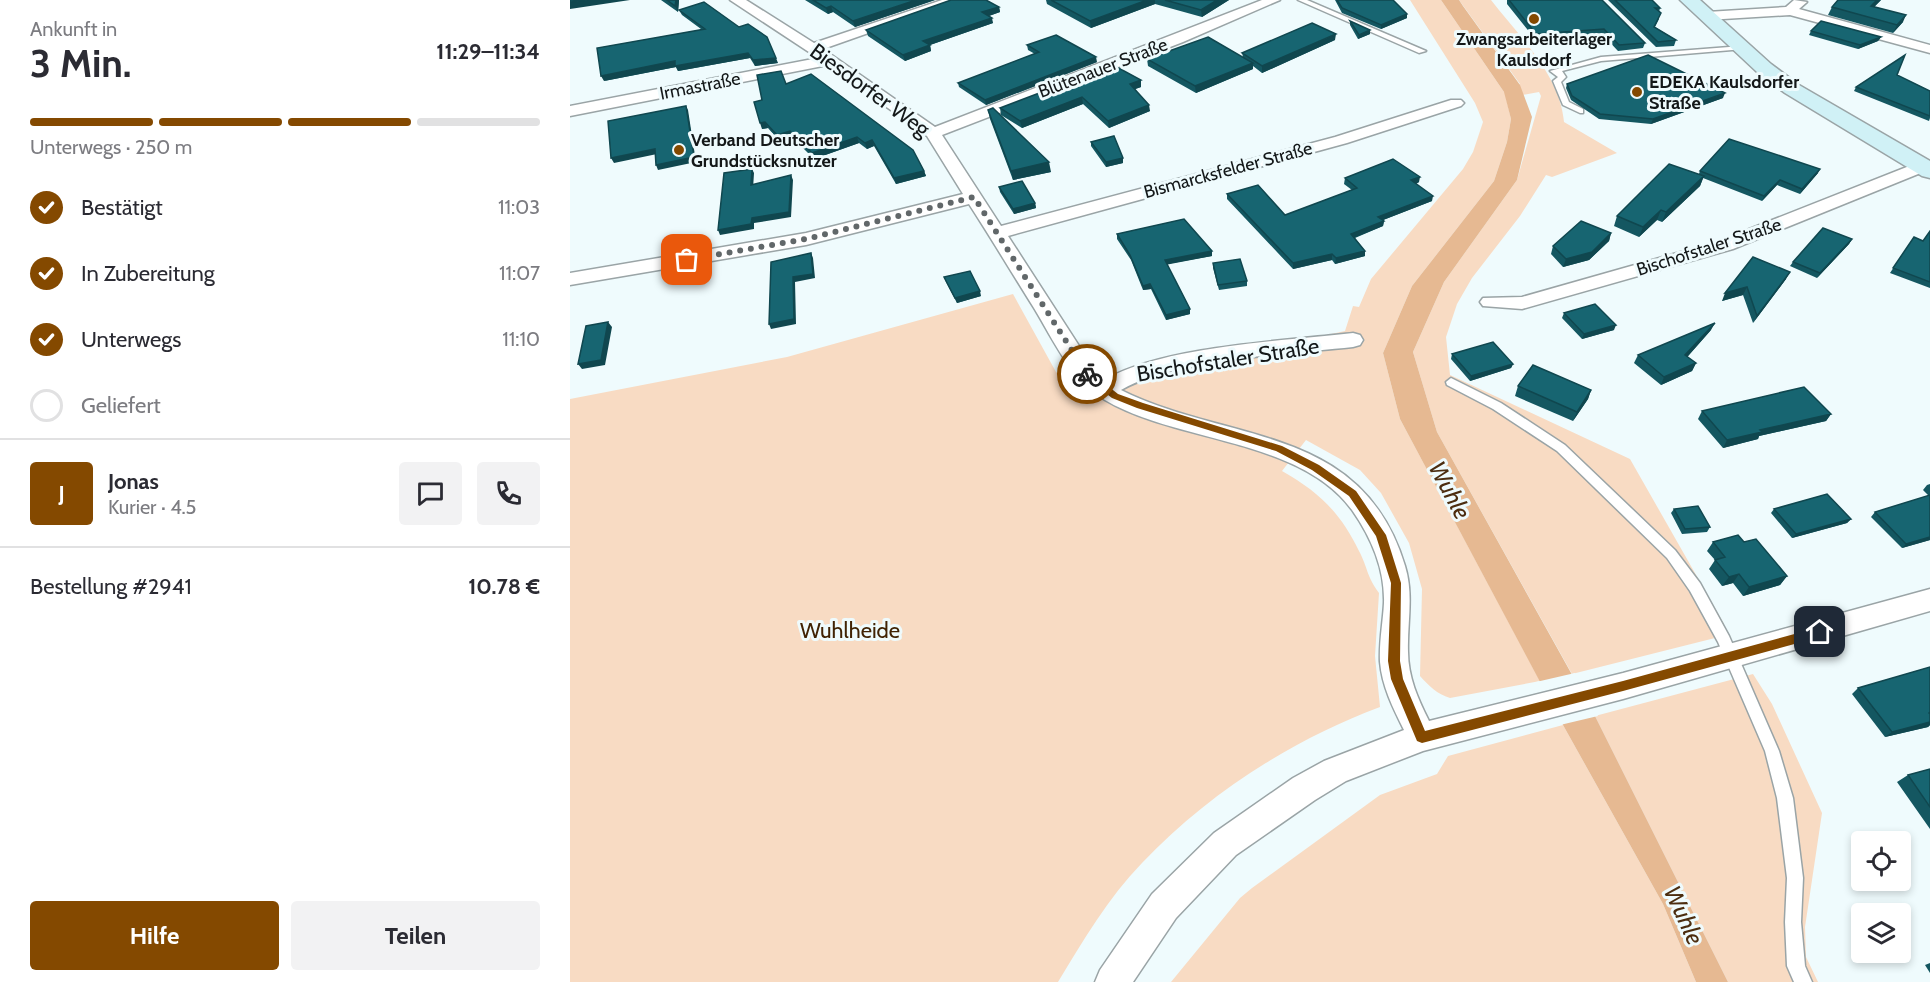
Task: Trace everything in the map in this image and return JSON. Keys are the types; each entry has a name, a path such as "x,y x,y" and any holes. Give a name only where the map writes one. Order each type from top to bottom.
{"main road":[{"path":"1689,0 1792,89 1926,169"}],"street":[{"name":"Biesdorfer Weg","path":"737,0 813,48 933,133 998,232 1086,374 1106,389 1140,406 1279,448 1316,467 1353,494 1381,535 1396,583 1394,661 1397,679 1422,737"},
{"path":"813,48 955,0"},
{"name":"Blütenauer Straße","path":"933,133 1186,36 1273,0"},
{"path":"1790,11 1802,0"},
{"path":"1707,16 1790,11 1930,49"},
{"name":"Irmastraße","path":"570,111 830,60"},
{"name":"Bismarcksfelder Straße","path":"998,232 1341,140 1456,102"},
{"name":"Bischofstaler Straße","path":"1490,302 1522,303 1726,245 1926,169"},
{"path":"570,279 806,239 974,197"},
{"name":"Bischofstaler Straße","path":"1106,389 1115,381 1131,374 1182,363 1353,340"},
{"path":"1112,982 1164,906 1225,844 1304,789 1335,771 1422,737 1623,686 1930,600"}],"lane":[{"path":"1301,0 1422,51"},
{"path":"1648,46 1656,54"},
{"path":"1580,111 1566,103 1557,81 1562,77 1556,71 1601,59 1742,48"},
{"path":"1451,382 1539,431 1593,476 1671,554 1695,587 1724,640 1772,750 1785,798 1794,878 1792,922 1796,966 1803,982"}],"green space":[{"name":"Wuhlheide","path":"1410,0 1441,0 1504,92 1520,84 1459,0 1491,0 1547,72 1561,105 1564,122 1617,153 1552,177 1546,175 1520,216 1472,278 1457,304 1446,337 1450,375 1630,459 1724,624 1711,630 1715,638 1572,674 1437,432 1413,352 1444,282 1517,180 1541,96 1539,92 1506,98 1511,119 1507,142 1494,181 1412,286 1383,353 1400,419 1540,681 1450,698 1437,692 1420,676 1422,589 1409,543 1381,493 1360,470 1306,440 1282,471 1318,495 1336,514 1352,537 1379,593 1375,656 1380,707 1314,736 1283,753 1252,771 1195,814 1130,876 1097,920 1058,982 570,982 570,399 787,357 1013,294 1056,372 1084,395 1137,377 1345,331 1353,306 1359,307 1371,279 1463,169 1473,152 1483,122 1475,103"},
{"path":"1753,674 1772,704 1822,813 1805,927 1806,957 1818,982 1728,982 1595,716"},
{"path":"1563,725 1663,904 1696,982 1171,982 1240,898 1380,795 1437,774 1448,756"}],"water":[{"name":"Wuhle","path":"1441,0 1459,0 1520,85 1532,117 1517,180 1444,282 1413,352 1437,432 1595,716 1728,982 1696,982 1663,904 1563,725 1400,419 1383,353 1412,286 1494,181 1507,142 1511,119 1504,92"}],"pier":[{"path":"1575,673 1598,716 1560,725 1536,682"}],"building":[{"path":"667,0 676,0 675,6"},
{"path":"813,0 916,0 853,21 831,6 826,8"},
{"path":"951,0 986,0 999,7 982,12 992,18 923,41 930,45 903,55 866,30"},
{"path":"1051,0 1147,0 1090,21"},
{"path":"1165,0 1217,0 1201,10"},
{"path":"1337,0 1393,0 1407,14 1381,25 1342,8"},
{"path":"1509,0 1602,0 1645,43 1619,45 1604,29 1536,34"},
{"path":"1615,0 1652,0 1660,8 1655,8 1661,13 1654,27 1676,40 1658,42"},
{"path":"1838,0 1877,0 1871,6 1906,15 1897,25 1832,7"},
{"path":"704,2 739,27 748,24 767,37 776,58 753,60 748,53 675,66 675,61 601,76 597,48 705,29 679,10"},
{"path":"1350,21 1370,30 1359,35"},
{"path":"1821,21 1881,37 1860,45 1811,31"},
{"path":"1312,23 1336,34 1262,66 1242,53"},
{"path":"1056,35 1096,57 985,100 958,83 1039,52 1027,45"},
{"path":"1208,37 1253,63 1195,86 1147,59"},
{"name":"EDEKA Kaulsdorfer Straße","path":"1648,55 1725,93 1653,119 1600,114 1572,96 1567,84"},
{"path":"1905,55 1897,75 1930,91 1930,116 1856,87"},
{"path":"1113,65 1141,80 1130,84 1149,105 1108,121 1082,97 1020,121 1000,108"},
{"path":"781,71 786,84 811,74 913,150 924,171 894,178 872,140 865,143 857,137 812,153 790,131 777,135 765,122 760,123 754,102 762,100 757,75"},
{"path":"686,106 694,157 656,165 655,149 611,158 608,121"},
{"path":"993,108 1049,162 1011,171 988,110"},
{"path":"1114,136 1123,158 1106,162 1091,142"},
{"path":"1729,139 1820,169 1802,189 1780,180 1764,196 1700,171"},
{"path":"1393,159 1420,177 1411,180 1433,196 1378,217 1384,221 1351,234 1365,251 1336,258 1332,254 1293,263 1227,194 1258,185 1285,215 1357,188 1345,178"},
{"path":"1669,164 1704,176 1666,212 1661,210 1643,227 1617,216"},
{"path":"752,169 751,185 791,175 789,212 752,218 751,224 718,230 724,173"},
{"path":"1022,181 1035,203 1013,209 999,187"},
{"path":"1184,219 1212,251 1165,260 1190,309 1166,315 1150,284 1143,286 1130,255 1117,234"},
{"path":"1581,221 1611,233 1592,252 1566,259 1553,246"},
{"path":"1823,228 1852,239 1820,273 1793,262"},
{"path":"1930,231 1930,282 1893,268 1914,237 1923,241"},
{"path":"811,253 813,274 793,277 794,319 769,324 771,262"},
{"path":"1753,257 1790,272 1757,316 1747,287 1725,293"},
{"path":"1240,259 1247,281 1218,285 1213,263"},
{"path":"970,271 980,291 955,298 944,277"},
{"path":"1595,304 1616,325 1584,334 1564,313"},
{"path":"608,322 601,360 578,364 586,326"},
{"path":"1715,323 1685,355 1696,363 1664,377 1638,355"},
{"path":"1493,342 1513,364 1471,376 1452,354"},
{"path":"1533,365 1591,390 1577,412 1518,386"},
{"path":"1804,387 1831,414 1727,440 1702,411"},
{"path":"1827,494 1851,519 1796,534 1774,509"},
{"path":"1930,495 1930,537 1906,544 1875,512"},
{"path":"1698,506 1710,527 1685,529 1674,509"},
{"path":"1738,535 1744,542 1756,539 1787,576 1749,587 1739,574 1729,577 1715,560 1725,557 1713,542"},
{"path":"1930,667 1930,722 1892,732 1858,688"},
{"path":"1930,769 1930,807 1908,775"}],"way so far":[{"path":"687,260 806,239 974,197 1087,374"}],"place":[{"name":"Zwangsarbeiterlager Kaulsdorf","path":"1534,19"},
{"name":"EDEKA Kaulsdorfer Straße","path":"1637,92"},
{"name":"Verband Deutscher Grundstücksnutzer","path":"679,150"}],"route":[{"path":"1087,374 1115,396 1140,406 1279,448 1316,467 1353,494 1381,535 1396,583 1394,661 1397,679 1422,737 1623,686 1820,632"}]}
